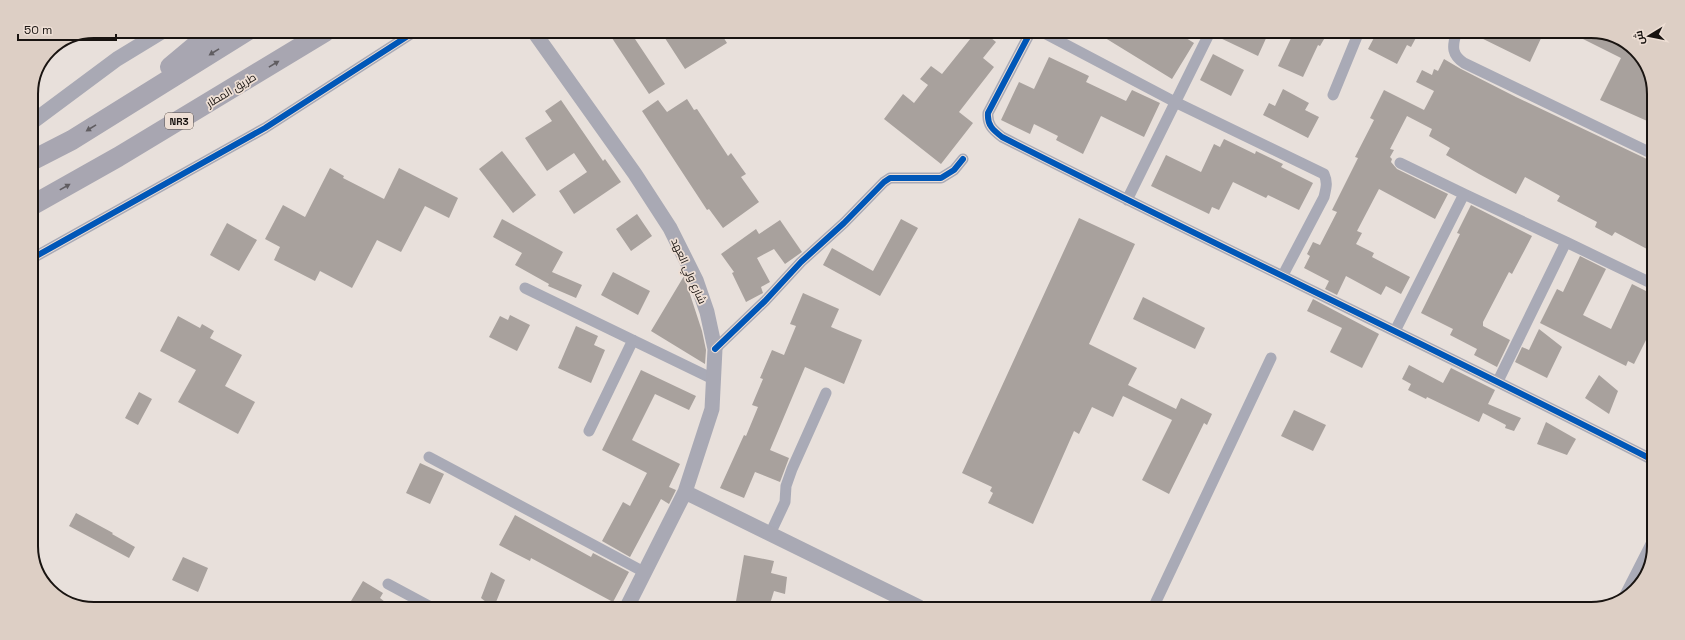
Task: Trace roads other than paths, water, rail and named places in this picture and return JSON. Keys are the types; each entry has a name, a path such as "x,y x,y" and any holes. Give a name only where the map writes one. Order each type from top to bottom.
{"highway":[{"path":"109,116 204,38"},
{"path":"38,157 72,140 236,38"},
{"name":"طريق المطار","path":"38,202 125,153 315,38"}],"main road":[{"path":"38,117 117,60 152,38"},
{"name":"شارع ولي العهد","path":"538,38 635,174 670,228 696,280 707,312 715,349 712,409 685,492 629,602"},
{"path":"685,492 907,602"}],"street":[{"path":"38,255 265,128 405,38"},
{"path":"1027,38 988,113 988,120 992,130 1002,137 1127,200 1498,381 1647,457"},
{"path":"1053,38 1175,102 1324,174 1327,180 1327,187 1324,197 1283,275"},
{"path":"1127,200 1207,38"},
{"path":"1333,95 1356,38"},
{"path":"1455,38 1452,45 1453,50 1459,60 1464,64 1647,151"},
{"path":"715,349 765,301 801,262 844,223 884,182 890,178 941,178 954,170 963,159"},
{"path":"1400,163 1647,282"},
{"path":"1395,330 1464,194"},
{"path":"1498,381 1566,242"},
{"path":"525,288 713,379"},
{"path":"589,431 632,340"},
{"path":"1156,602 1271,358"},
{"path":"770,534 785,502 786,486 792,469 826,393"},
{"path":"429,457 644,572"},
{"path":"1632,583 1646,554"},
{"path":"388,584 422,602"}]}
